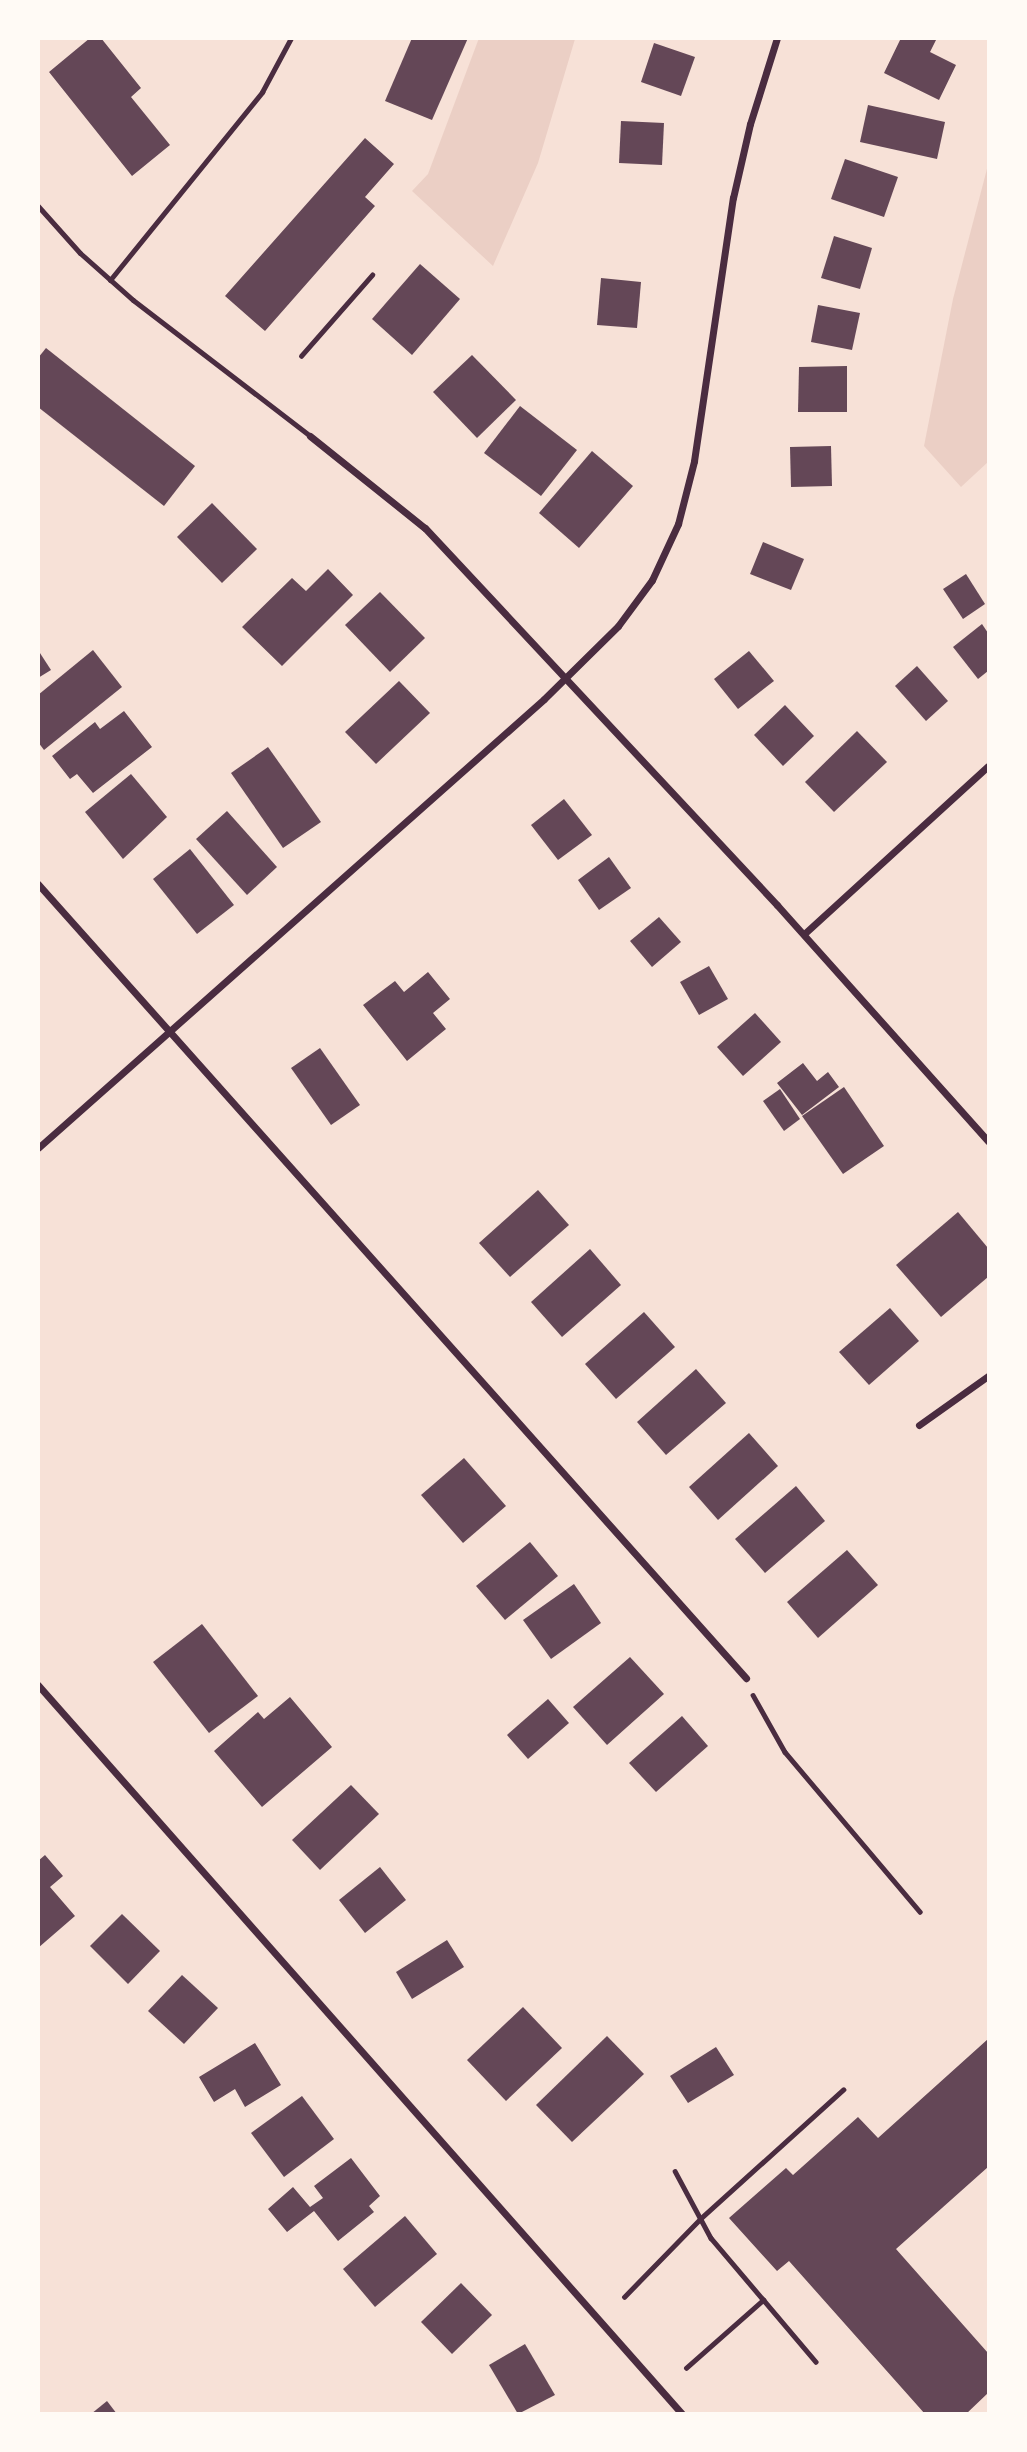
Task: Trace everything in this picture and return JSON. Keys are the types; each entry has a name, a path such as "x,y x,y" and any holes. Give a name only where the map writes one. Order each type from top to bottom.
{"street":[{"path":"38,1148 567,677 618,626 652,580 678,524 694,461 733,198 750,124 777,38"},
{"path":"310,436 425,528 567,677 804,934 989,1141"},
{"path":"804,934 989,766"},
{"path":"38,884 746,1678"},
{"path":"919,1425 989,1376"},
{"path":"38,1685 682,2413"}],"lane":[{"path":"110,280 261,92 291,38"},
{"path":"38,206 110,280 310,436"}],"path":[{"path":"301,356 372,275"},
{"path":"746,1678 785,1752 920,1912"},
{"path":"624,2297 700,2219 843,2090"},
{"path":"675,2171 700,2219 763,2300 816,2362"},
{"path":"686,2368 763,2300"}],"shaded area":[{"path":"479,38 575,39 538,163 493,266 412,191 428,174"},
{"path":"988,165 988,462 961,487 924,446 953,299"}],"building":[{"path":"90,38 101,38 141,88 131,97 170,145 132,176 49,72"},
{"path":"412,38 468,38 432,120 385,101"},
{"path":"901,38 937,38 930,52 956,65 939,100 884,73"},
{"path":"654,43 695,57 681,96 641,82"},
{"path":"868,105 945,122 937,159 860,142"},
{"path":"621,121 664,123 662,165 619,163"},
{"path":"365,138 394,164 365,197 375,206 265,331 225,296"},
{"path":"845,159 898,177 884,217 831,199"},
{"path":"834,236 872,248 860,289 821,278"},
{"path":"420,264 460,299 412,355 372,319"},
{"path":"601,278 641,282 637,328 597,325"},
{"path":"818,305 860,313 852,350 811,342"},
{"path":"46,348 195,466 164,506 38,407 38,358"},
{"path":"472,355 516,400 477,438 433,392"},
{"path":"847,366 847,412 798,412 799,367"},
{"path":"520,406 577,450 541,496 484,453"},
{"path":"831,446 832,486 791,487 790,447"},
{"path":"592,451 633,486 579,548 539,513"},
{"path":"212,503 257,549 222,583 177,537"},
{"path":"763,542 804,559 791,590 750,574"},
{"path":"328,569 353,595 282,666 242,627 292,578 306,591"},
{"path":"966,574 985,604 963,619 943,589"},
{"path":"380,592 425,638 390,672 345,625"},
{"path":"982,624 988,633 988,671 978,679 953,647"},
{"path":"38,650 51,670 38,678"},
{"path":"93,650 122,687 44,750 38,742 38,695"},
{"path":"749,651 774,681 738,709 714,679"},
{"path":"917,666 948,701 926,721 895,686"},
{"path":"399,681 430,713 376,764 345,732"},
{"path":"785,705 814,736 783,766 754,735"},
{"path":"124,711 152,747 93,793 77,774 70,779 52,756 95,722 100,729"},
{"path":"857,731 887,762 834,812 805,782"},
{"path":"268,747 321,822 283,848 231,773"},
{"path":"131,774 167,817 123,859 85,812"},
{"path":"564,799 592,835 558,860 531,825"},
{"path":"227,811 277,867 247,895 196,839"},
{"path":"190,849 234,905 197,934 153,879"},
{"path":"609,857 631,888 599,910 578,880"},
{"path":"659,917 681,942 652,967 630,941"},
{"path":"709,966 728,999 699,1015 680,982"},
{"path":"428,972 450,999 433,1013 446,1029 407,1061 363,1005 395,981 404,992"},
{"path":"755,1013 781,1042 743,1076 717,1047"},
{"path":"320,1048 360,1105 331,1125 291,1068"},
{"path":"803,1063 817,1081 828,1072 839,1087 802,1115 777,1083"},
{"path":"844,1087 884,1146 843,1174 802,1116"},
{"path":"780,1089 800,1119 784,1131 763,1101"},
{"path":"538,1190 569,1225 510,1277 479,1243"},
{"path":"958,1212 988,1248 988,1277 941,1317 896,1265"},
{"path":"590,1249 621,1285 562,1337 531,1302"},
{"path":"890,1308 919,1341 869,1385 839,1352"},
{"path":"644,1312 675,1347 616,1399 585,1364"},
{"path":"696,1369 726,1403 666,1455 637,1422"},
{"path":"749,1433 778,1466 718,1520 689,1487"},
{"path":"464,1458 506,1506 463,1543 421,1495"},
{"path":"796,1486 825,1521 765,1573 735,1539"},
{"path":"530,1542 558,1576 505,1620 476,1586"},
{"path":"847,1550 878,1585 818,1638 787,1602"},
{"path":"574,1584 601,1623 551,1659 523,1620"},
{"path":"202,1624 258,1696 209,1733 153,1662"},
{"path":"630,1657 664,1694 607,1745 573,1707"},
{"path":"290,1697 332,1747 262,1807 214,1751 258,1712 264,1719"},
{"path":"548,1699 569,1723 528,1759 507,1735"},
{"path":"682,1716 708,1746 656,1792 629,1763"},
{"path":"351,1785 379,1814 320,1870 292,1840"},
{"path":"45,1855 63,1876 50,1887 75,1916 38,1948 38,1861"},
{"path":"380,1867 406,1900 365,1933 339,1900"},
{"path":"122,1914 160,1951 128,1984 90,1946"},
{"path":"447,1940 464,1967 412,1999 396,1972"},
{"path":"182,1975 218,2008 184,2044 148,2011"},
{"path":"523,2007 562,2048 506,2101 467,2060"},
{"path":"607,2036 644,2074 572,2142 536,2105"},
{"path":"988,2039 988,2167 896,2249 988,2353 988,2393 966,2414 925,2414 789,2261 777,2271 729,2218 786,2168 793,2175 858,2117 878,2138"},
{"path":"255,2043 281,2085 245,2107 235,2089 214,2102 199,2077"},
{"path":"716,2047 734,2075 688,2103 670,2076"},
{"path":"302,2096 334,2139 284,2177 251,2133"},
{"path":"351,2158 380,2196 369,2206 374,2212 338,2241 314,2211 287,2232 268,2209 293,2187 310,2207 323,2198 314,2186"},
{"path":"405,2216 437,2254 375,2307 343,2269"},
{"path":"461,2283 492,2315 452,2354 421,2322"},
{"path":"525,2344 555,2395 518,2414 489,2365"},
{"path":"107,2401 117,2414 91,2414"}]}
